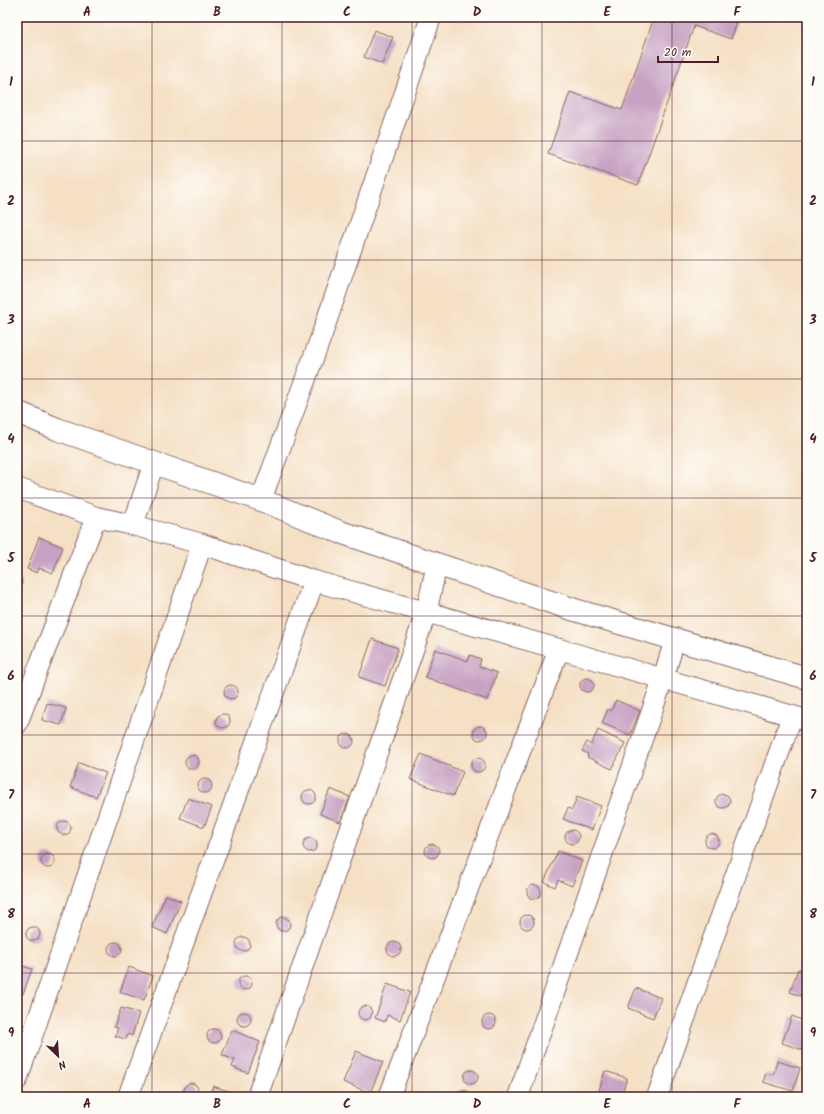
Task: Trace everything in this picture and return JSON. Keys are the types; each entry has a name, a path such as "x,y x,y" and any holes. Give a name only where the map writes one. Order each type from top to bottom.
{"street":[{"path":"261,500 321,337 431,17"},
{"path":"17,412 57,429 154,464 261,500 340,532 575,610 807,678"},
{"path":"133,525 154,464"},
{"path":"17,488 96,518 133,525 202,544 314,582 559,648 800,718 657,1097"},
{"path":"17,724 96,518"},
{"path":"17,1080 202,544"},
{"path":"258,1097 426,613 436,564"},
{"path":"128,1097 314,582"},
{"path":"518,1097 663,679 675,639"},
{"path":"389,1097 559,648"}],"building":[{"path":"654,17 739,17 731,39 694,26 638,185 548,154 570,92 622,110"},
{"path":"374,30 393,37 382,64 364,57"},
{"path":"39,537 63,547 53,573 39,568 37,573 27,569"},
{"path":"17,576 21,579 22,584 17,590"},
{"path":"372,639 398,648 385,686 359,677"},
{"path":"435,649 468,661 470,655 481,659 479,666 497,673 487,700 425,677"},
{"path":"587,678 592,680 594,685 592,690 587,692 582,690 580,685 582,680"},
{"path":"231,685 236,687 238,692 236,697 231,699 226,697 224,692 226,687"},
{"path":"616,700 640,711 630,735 602,723 608,709 611,711"},
{"path":"47,703 66,708 61,725 42,720"},
{"path":"223,714 228,716 230,721 228,726 223,728 218,726 216,721 218,716"},
{"path":"480,726 485,728 487,733 485,738 480,740 475,738 473,733 475,728"},
{"path":"598,730 625,743 612,769 587,757 588,754 582,751 587,742 591,745"},
{"path":"347,734 352,736 354,741 352,746 347,748 342,746 340,741 342,736"},
{"path":"421,754 463,772 453,796 410,779"},
{"path":"192,755 197,757 199,762 197,767 192,769 187,767 185,762 187,757"},
{"path":"478,758 483,760 485,765 483,770 478,772 473,770 471,765 473,760"},
{"path":"79,763 106,773 96,797 70,787"},
{"path":"205,779 210,781 212,786 210,791 205,793 200,791 198,786 200,781"},
{"path":"330,789 350,797 340,822 320,814"},
{"path":"309,790 314,792 316,797 314,802 309,804 304,802 302,797 304,792"},
{"path":"723,794 728,796 730,801 728,806 723,808 718,806 716,801 718,796"},
{"path":"577,797 601,806 592,830 563,819 568,808 572,810"},
{"path":"188,798 212,807 204,827 180,818"},
{"path":"64,821 69,823 71,828 69,833 64,835 59,833 57,828 59,823"},
{"path":"572,830 577,832 579,837 577,842 572,844 567,842 565,837 567,832"},
{"path":"712,834 717,836 719,841 717,846 712,848 707,846 705,841 707,836"},
{"path":"310,838 315,840 317,845 315,850 310,852 305,850 303,845 305,840"},
{"path":"432,844 437,846 439,851 437,856 432,858 427,856 425,851 427,846"},
{"path":"558,851 582,861 572,886 558,880 555,887 544,882"},
{"path":"48,854 53,856 55,861 53,866 48,868 43,866 41,861 43,856"},
{"path":"534,885 539,887 541,892 539,897 534,899 529,897 527,892 529,887"},
{"path":"166,895 181,901 167,934 152,927"},
{"path":"527,915 532,917 534,922 532,927 527,929 522,927 520,922 522,917"},
{"path":"283,917 288,919 290,924 288,929 283,931 278,929 276,924 278,919"},
{"path":"33,927 38,929 40,934 38,939 33,941 28,939 26,934 28,929"},
{"path":"243,937 248,939 250,944 248,949 243,951 238,949 236,944 238,939"},
{"path":"115,942 120,944 122,949 120,954 115,956 110,954 108,949 110,944"},
{"path":"394,942 399,944 401,949 399,954 394,956 389,954 387,949 389,944"},
{"path":"17,964 32,969 23,994 17,992"},
{"path":"129,967 153,976 144,1000 120,992"},
{"path":"798,969 807,972 807,998 790,992"},
{"path":"245,976 250,978 252,983 250,988 245,990 240,988 238,983 240,978"},
{"path":"387,984 410,992 400,1020 387,1015 385,1022 375,1018"},
{"path":"636,988 661,998 653,1018 628,1008"},
{"path":"365,1006 370,1008 372,1013 370,1018 365,1020 360,1018 358,1013 360,1008"},
{"path":"121,1008 139,1013 132,1036 128,1034 126,1039 115,1036 118,1028 114,1027"},
{"path":"244,1012 249,1014 251,1019 249,1024 244,1026 239,1024 237,1019 239,1014"},
{"path":"489,1015 494,1017 496,1022 494,1027 489,1029 484,1027 482,1022 484,1017"},
{"path":"792,1016 807,1022 806,1051 782,1043"},
{"path":"214,1029 219,1031 221,1036 219,1041 214,1043 209,1041 207,1036 209,1031"},
{"path":"232,1030 260,1042 248,1073 232,1067 235,1060 222,1055"},
{"path":"356,1051 383,1062 370,1093 343,1082"},
{"path":"777,1061 800,1068 793,1091 763,1082 766,1073 773,1075"},
{"path":"471,1070 476,1072 478,1077 476,1082 471,1084 466,1082 464,1077 466,1072"},
{"path":"605,1071 627,1078 621,1097 597,1097"},
{"path":"191,1083 196,1085 198,1090 196,1095 191,1097 186,1095 184,1090 186,1085"},
{"path":"213,1086 240,1095 239,1097 209,1097"},
{"path":"461,1090 468,1091 470,1097 457,1097"}]}
